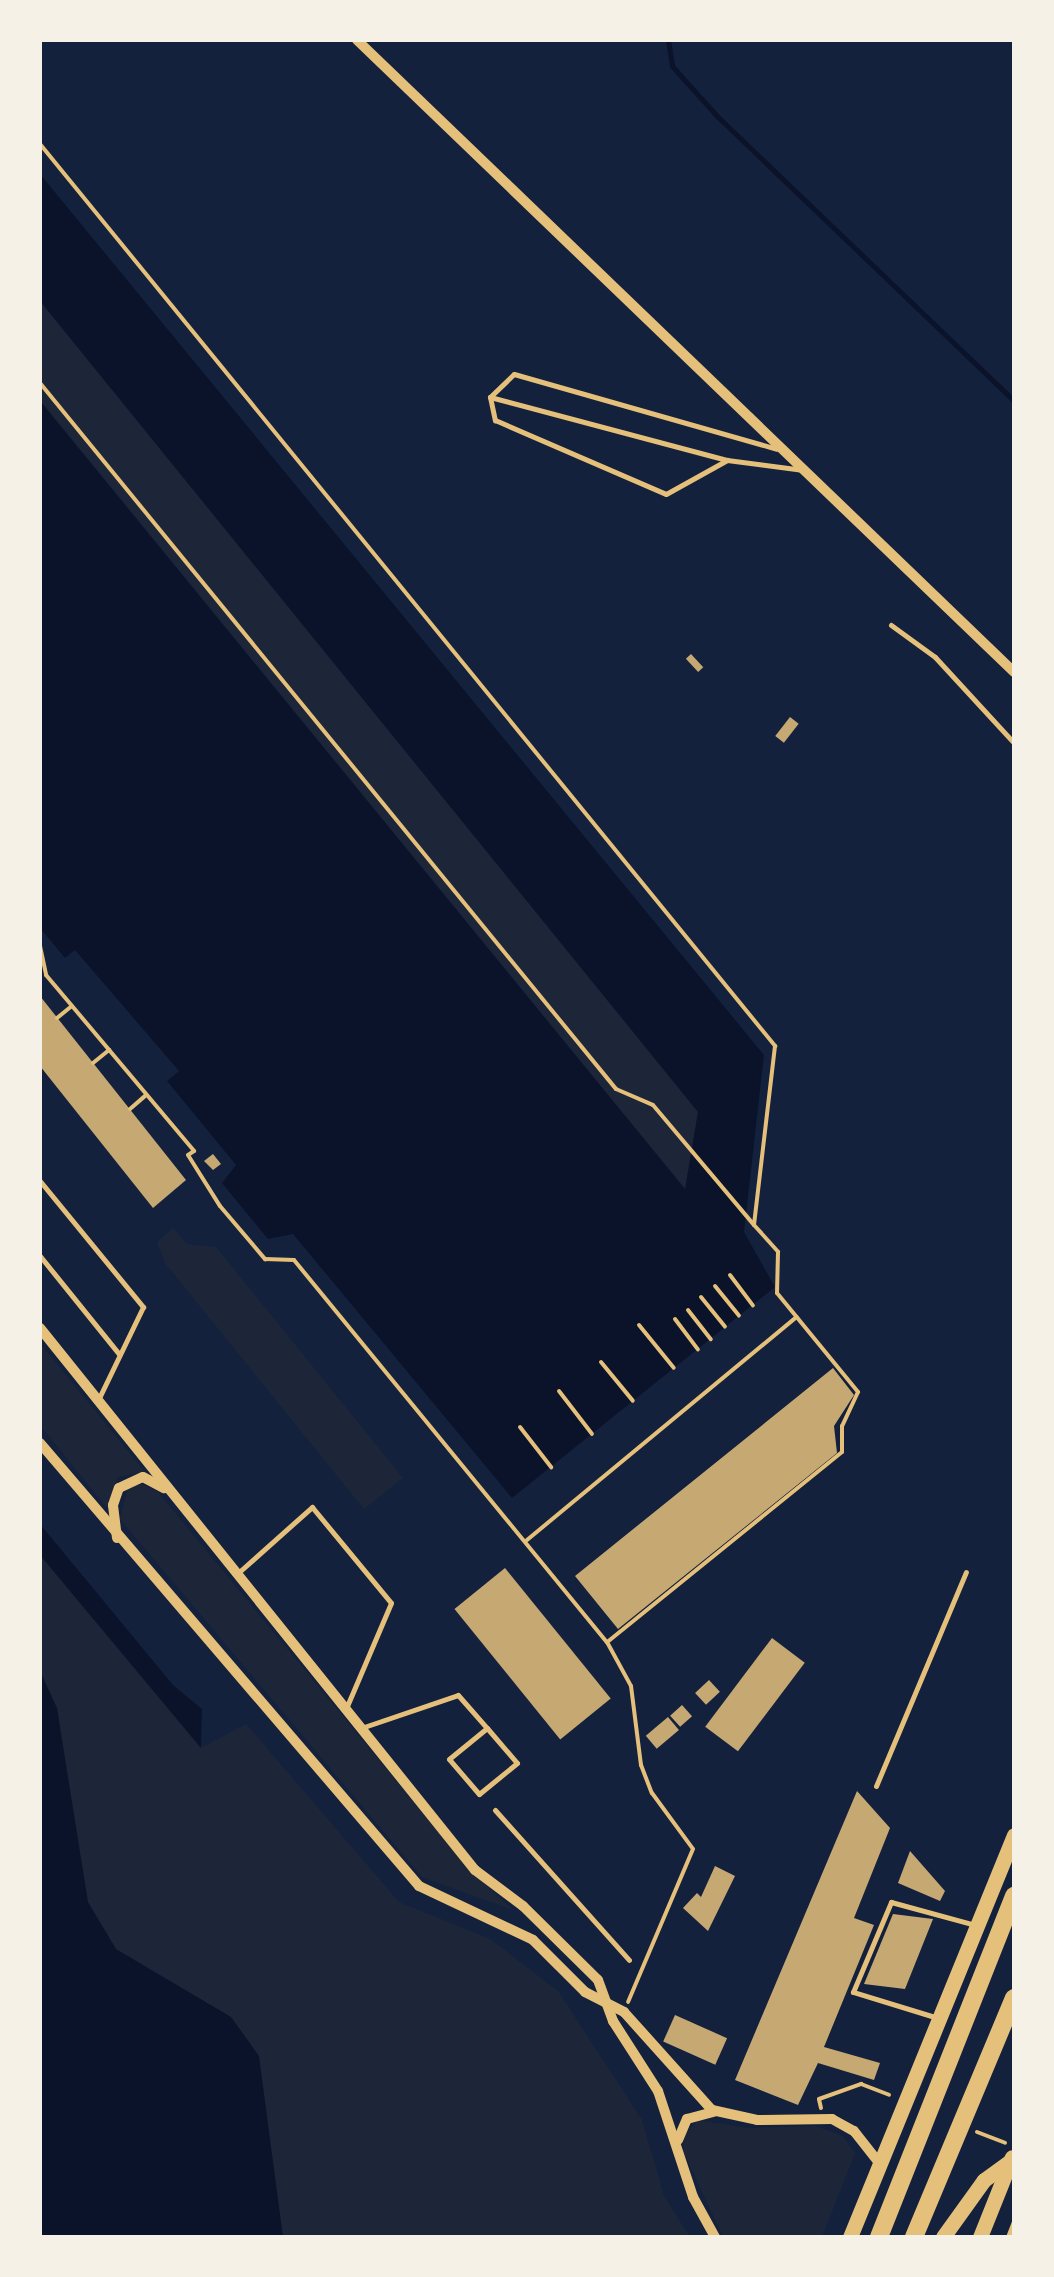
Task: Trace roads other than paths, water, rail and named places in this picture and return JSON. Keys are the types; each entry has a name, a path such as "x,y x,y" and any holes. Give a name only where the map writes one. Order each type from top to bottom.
{"highway":[{"path":"879,2237 1014,1896"},
{"path":"914,2237 1014,1998"}],"main road":[{"path":"850,2237 1014,1834"},
{"path":"944,2237 984,2180 1013,2156"},
{"path":"980,2237 1013,2156"}],"street":[{"path":"357,40 1014,672"},
{"path":"40,1328 475,1870 567,1946 598,1980 606,2004 658,2091 693,2197 715,2237"},
{"path":"40,1443 117,1538 419,1886 533,1940 585,1992 624,2012 690,2093 720,2114"},
{"path":"117,1538 113,1505 128,1480 143,1477 170,1490"},
{"path":"678,2143 693,2115 720,2114 757,2120 832,2119 854,2131 880,2164"}],"lane":[{"path":"490,396 514,374 785,452"},
{"path":"490,396 495,420 666,494 727,460"},
{"path":"490,396 727,460 804,470"},
{"path":"891,625 934,657 1014,743"},
{"path":"40,1180 143,1307 98,1400"},
{"path":"40,1256 119,1354"},
{"path":"237,1574 312,1507 392,1603 346,1710"},
{"path":"876,1786 966,1572"},
{"path":"361,1728 458,1695 517,1763 478,1794 449,1759 486,1728"},
{"path":"494,1810 629,1960"},
{"path":"940,2018 853,1992 891,1902 978,1926"},
{"path":"1008,2237 1014,2221"}],"waterway":[{"path":"668,40 672,66 717,116 1014,401"}]}
